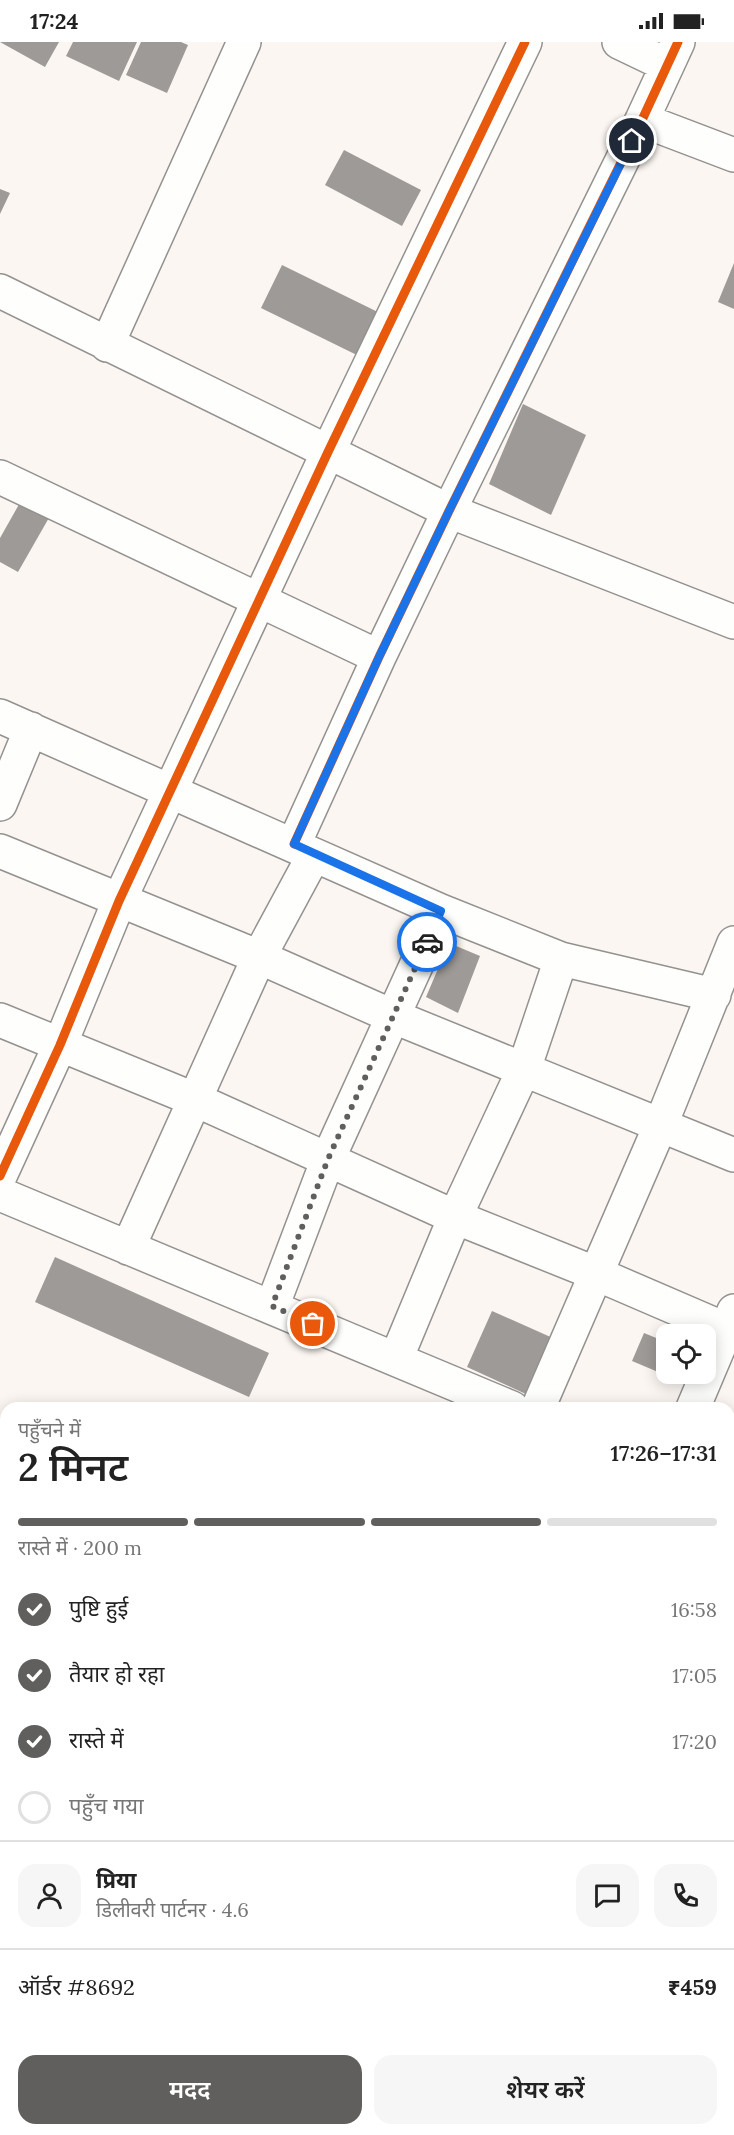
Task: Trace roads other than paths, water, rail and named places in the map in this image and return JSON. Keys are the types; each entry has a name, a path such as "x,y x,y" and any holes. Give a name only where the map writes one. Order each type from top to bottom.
{"street":[{"path":"107,345 244,42"},
{"path":"0,1176 60,1045 119,901 328,452 525,42"},
{"path":"128,1248 259,957 304,850 379,657 673,53 619,42"},
{"path":"642,120 734,155"},
{"path":"0,291 449,511 734,622"},
{"path":"0,477 379,657"},
{"path":"0,716 441,911 561,959 723,986"},
{"path":"0,804 31,729"},
{"path":"0,851 259,957 392,1016 734,1155"},
{"path":"272,1306 328,1159 441,911"},
{"path":"541,1402 723,986 734,943"},
{"path":"396,1359 455,1217 524,1069 561,959"},
{"path":"0,1020 196,1100 455,1217 731,1325 696,1402"},
{"path":"0,1194 498,1402"}]}
